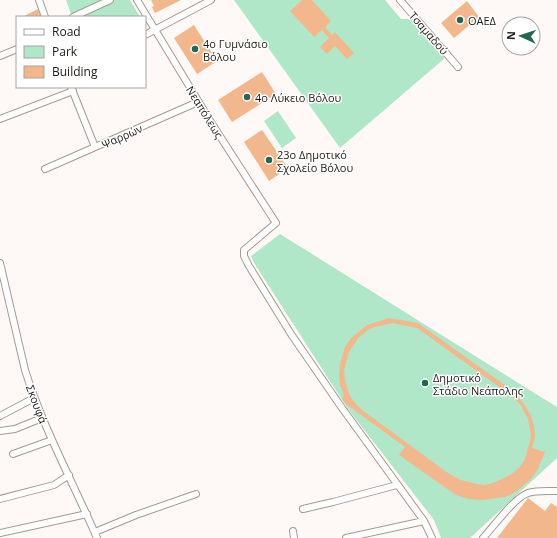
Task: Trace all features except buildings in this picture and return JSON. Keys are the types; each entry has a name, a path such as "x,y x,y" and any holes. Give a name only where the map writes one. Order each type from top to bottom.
{"street":[{"path":"39,0 45,16"},
{"path":"75,16 110,0"},
{"name":"Νεαπόλεως","path":"137,0 198,102 276,222 244,250 244,256 291,334 397,485"},
{"path":"146,35 211,0"},
{"name":"Τσαμαδού","path":"400,0 458,67"},
{"path":"0,56 16,49"},
{"path":"0,119 72,89 95,148"},
{"name":"Ψαρρών","path":"45,169 198,102"},
{"name":"Σκουφά","path":"0,263 25,370 34,398 96,535"},
{"path":"0,416 34,398"},
{"path":"0,431 15,429 42,418"},
{"path":"13,454 52,440"},
{"path":"0,499 54,485 69,475"},
{"path":"304,509 397,485 424,521 432,538"},
{"path":"484,538 520,497 529,493 541,491 557,491"},
{"path":"96,535 136,515 196,494"},
{"path":"0,533 87,514"},
{"path":"346,538 424,521"}],"green space":[{"path":"66,0 130,0 139,16 72,16"},
{"path":"234,0 385,0 401,19 412,19 445,58 340,148"},
{"path":"278,111 296,138 282,148 264,121"},
{"name":"Δημοτικό Στάδιο Νεάπολης","path":"280,234 557,407 557,458 470,538 441,538 434,520 348,409 254,263 251,256"}],"place":[{"name":"ΟΑΕΔ","path":"460,20"},
{"name":"4ο Γυμνάσιο Βόλου","path":"195,49"},
{"name":"4ο Λύκειο Βόλου","path":"247,97"},
{"name":"23ο Δημοτικό Σχολείο Βόλου","path":"269,160"},
{"name":"Δημοτικό Στάδιο Νεάπολης","path":"425,383"}]}
